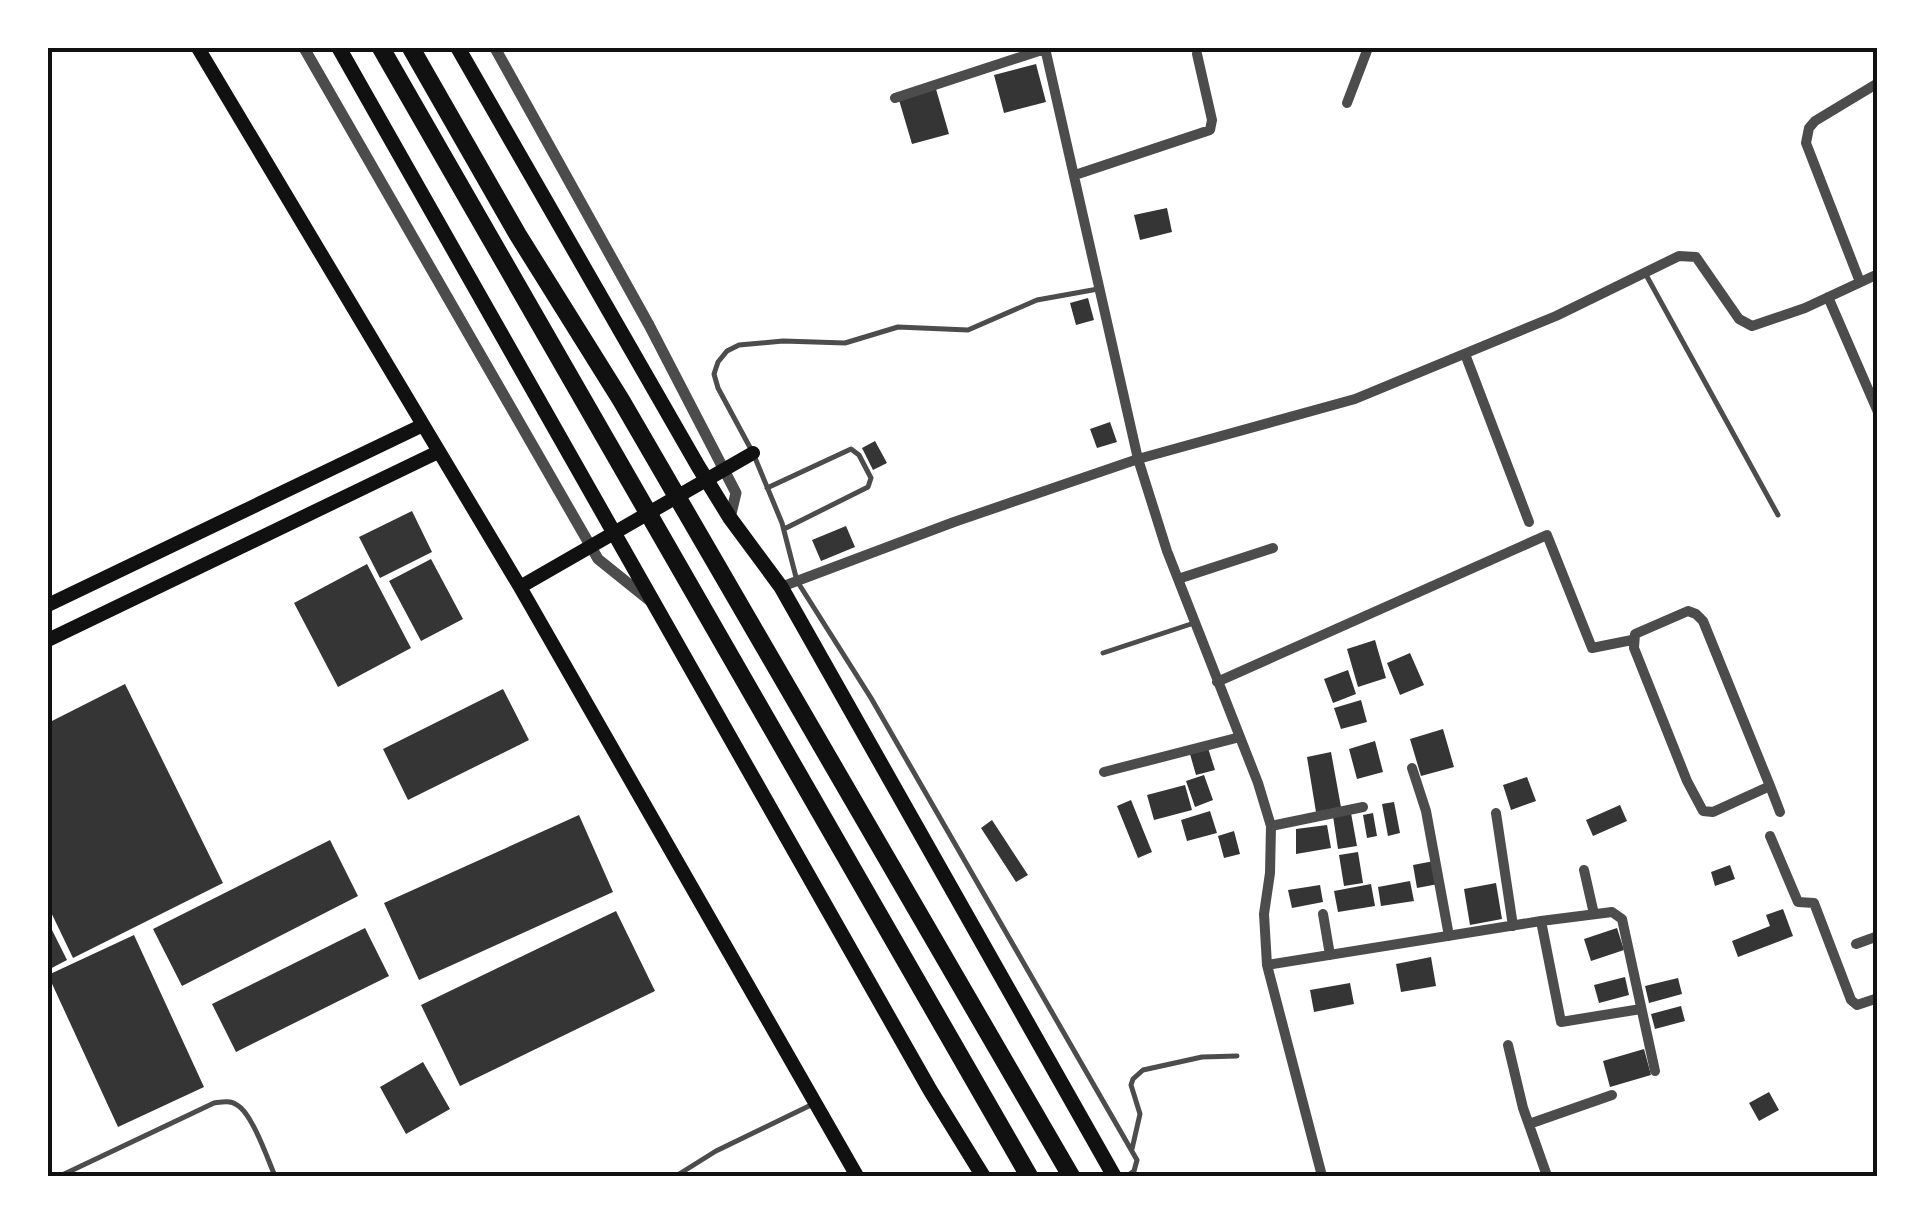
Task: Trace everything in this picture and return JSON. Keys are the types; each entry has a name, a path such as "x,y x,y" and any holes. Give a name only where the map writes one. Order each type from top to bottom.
{"highway":[{"path":"339,48 920,1072 983,1176"},
{"path":"382,48 1029,1176"},
{"path":"411,48 518,236 684,508 1071,1176"},
{"path":"458,48 714,492 781,587 1114,1176"}],"main road":[{"path":"198,48 520,587 857,1176"},
{"path":"48,604 423,425"},
{"path":"48,640 438,452"},
{"path":"520,587 752,453"}],"street":[{"path":"304,48 598,559 655,604"},
{"path":"495,48 649,325 736,493 730,518"},
{"path":"894,98 1045,48 1138,459 1178,579 1271,826 1264,914 1267,964 1322,1176"},
{"path":"1346,103 1368,48"},
{"path":"1075,176 1210,130 1212,120 1197,54"},
{"path":"1860,282 1806,144 1809,128 1815,121 1878,82"},
{"path":"781,587 1138,459 1355,399 1556,316 1679,256 1696,258 1739,319 1752,326 1878,274"},
{"path":"1828,297 1878,412"},
{"path":"1465,354 1529,522"},
{"path":"1218,682 1546,534 1592,648 1632,640 1640,630 1677,614 1696,614 1703,621 1780,812"},
{"path":"1178,579 1273,548"},
{"path":"1632,640 1703,811 1713,812 1770,786"},
{"path":"1104,772 1240,737"},
{"path":"1412,768 1426,811 1449,936"},
{"path":"1271,826 1363,807"},
{"path":"1496,813 1513,926"},
{"path":"1770,836 1798,902 1814,903 1851,1000 1857,1005 1878,998"},
{"path":"1584,870 1594,914"},
{"path":"1267,964 1612,912 1622,919 1655,1071"},
{"path":"1324,914 1330,955"},
{"path":"1540,921 1561,1022 1642,1009"},
{"path":"1856,944 1878,936"},
{"path":"1508,1045 1528,1124 1548,1176"},
{"path":"1528,1124 1612,1095"}],"lane":[{"path":"1645,273 1778,515"},
{"path":"1101,288 1037,300 968,330 898,327 845,343 783,341 740,345 726,351 714,374 784,528 797,581 871,698 1132,1150 1137,1166 1127,1176"},
{"path":"767,488 850,449 859,455 872,478 868,487 784,528"},
{"path":"1104,653 1194,623"},
{"path":"1132,1150 1140,1114 1131,1085 1133,1078 1144,1070 1202,1057 1237,1056"},
{"path":"60,1176 214,1103 226,1101 240,1105 247,1115 276,1176"},
{"path":"676,1176 716,1151 814,1103"}],"building":[{"path":"1036,64 1046,102 1004,113 994,75"},
{"path":"936,89 949,134 912,144 899,100"},
{"path":"1167,208 1172,232 1140,240 1134,215"},
{"path":"1088,298 1094,320 1076,325 1070,303"},
{"path":"1110,422 1117,442 1097,448 1090,429"},
{"path":"875,441 887,463 873,470 862,448"},
{"path":"412,511 432,552 380,578 359,537"},
{"path":"846,526 855,547 821,561 812,540"},
{"path":"431,559 463,619 421,641 389,581"},
{"path":"367,564 411,648 338,687 294,603"},
{"path":"1375,640 1386,678 1358,687 1347,649"},
{"path":"1410,653 1424,685 1400,695 1387,663"},
{"path":"1348,670 1356,694 1333,703 1324,679"},
{"path":"125,684 223,883 73,958 48,906 48,723"},
{"path":"503,689 529,740 408,800 383,749"},
{"path":"1361,700 1367,722 1341,729 1334,708"},
{"path":"1443,729 1454,767 1421,776 1410,739"},
{"path":"1375,741 1383,772 1357,779 1349,749"},
{"path":"1208,748 1215,770 1196,775 1190,754"},
{"path":"1331,752 1341,807 1316,812 1307,757"},
{"path":"1204,775 1213,800 1195,807 1186,781"},
{"path":"1527,777 1536,801 1511,810 1503,785"},
{"path":"1185,785 1192,810 1154,820 1147,795"},
{"path":"1131,800 1152,852 1138,858 1117,806"},
{"path":"1394,802 1400,833 1388,836 1382,804"},
{"path":"1620,805 1627,821 1593,836 1586,820"},
{"path":"1210,811 1217,833 1187,841 1181,820"},
{"path":"1351,813 1357,846 1338,849 1333,816"},
{"path":"1373,813 1377,836 1367,838 1363,815"},
{"path":"579,815 613,892 419,980 384,903"},
{"path":"992,820 1028,875 1016,882 981,828"},
{"path":"1327,825 1331,848 1296,854 1296,829"},
{"path":"1234,831 1240,854 1224,858 1218,836"},
{"path":"330,840 358,896 182,986 153,929"},
{"path":"1358,852 1363,883 1344,886 1339,855"},
{"path":"1434,861 1438,884 1417,888 1413,865"},
{"path":"1730,865 1735,879 1715,886 1711,872"},
{"path":"1410,881 1414,901 1381,906 1378,887"},
{"path":"1496,883 1502,919 1470,925 1464,889"},
{"path":"1371,884 1375,906 1338,912 1334,891"},
{"path":"1320,885 1323,902 1292,908 1288,890"},
{"path":"1783,909 1793,936 1738,957 1732,941 1770,926 1766,915"},
{"path":"616,911 655,991 460,1086 421,1005"},
{"path":"48,922 67,960 48,970"},
{"path":"365,928 389,976 236,1052 212,1004"},
{"path":"1617,928 1624,950 1591,961 1584,939"},
{"path":"134,935 204,1087 118,1127 48,975"},
{"path":"1431,957 1436,986 1401,992 1396,964"},
{"path":"1625,977 1629,995 1599,1003 1594,985"},
{"path":"1678,978 1682,994 1649,1003 1645,986"},
{"path":"1350,983 1354,1004 1314,1012 1310,990"},
{"path":"1681,1006 1685,1021 1655,1029 1651,1014"},
{"path":"1644,1049 1651,1075 1610,1087 1603,1061"},
{"path":"423,1062 450,1109 406,1134 380,1087"},
{"path":"1769,1092 1779,1110 1759,1121 1749,1103"}]}
